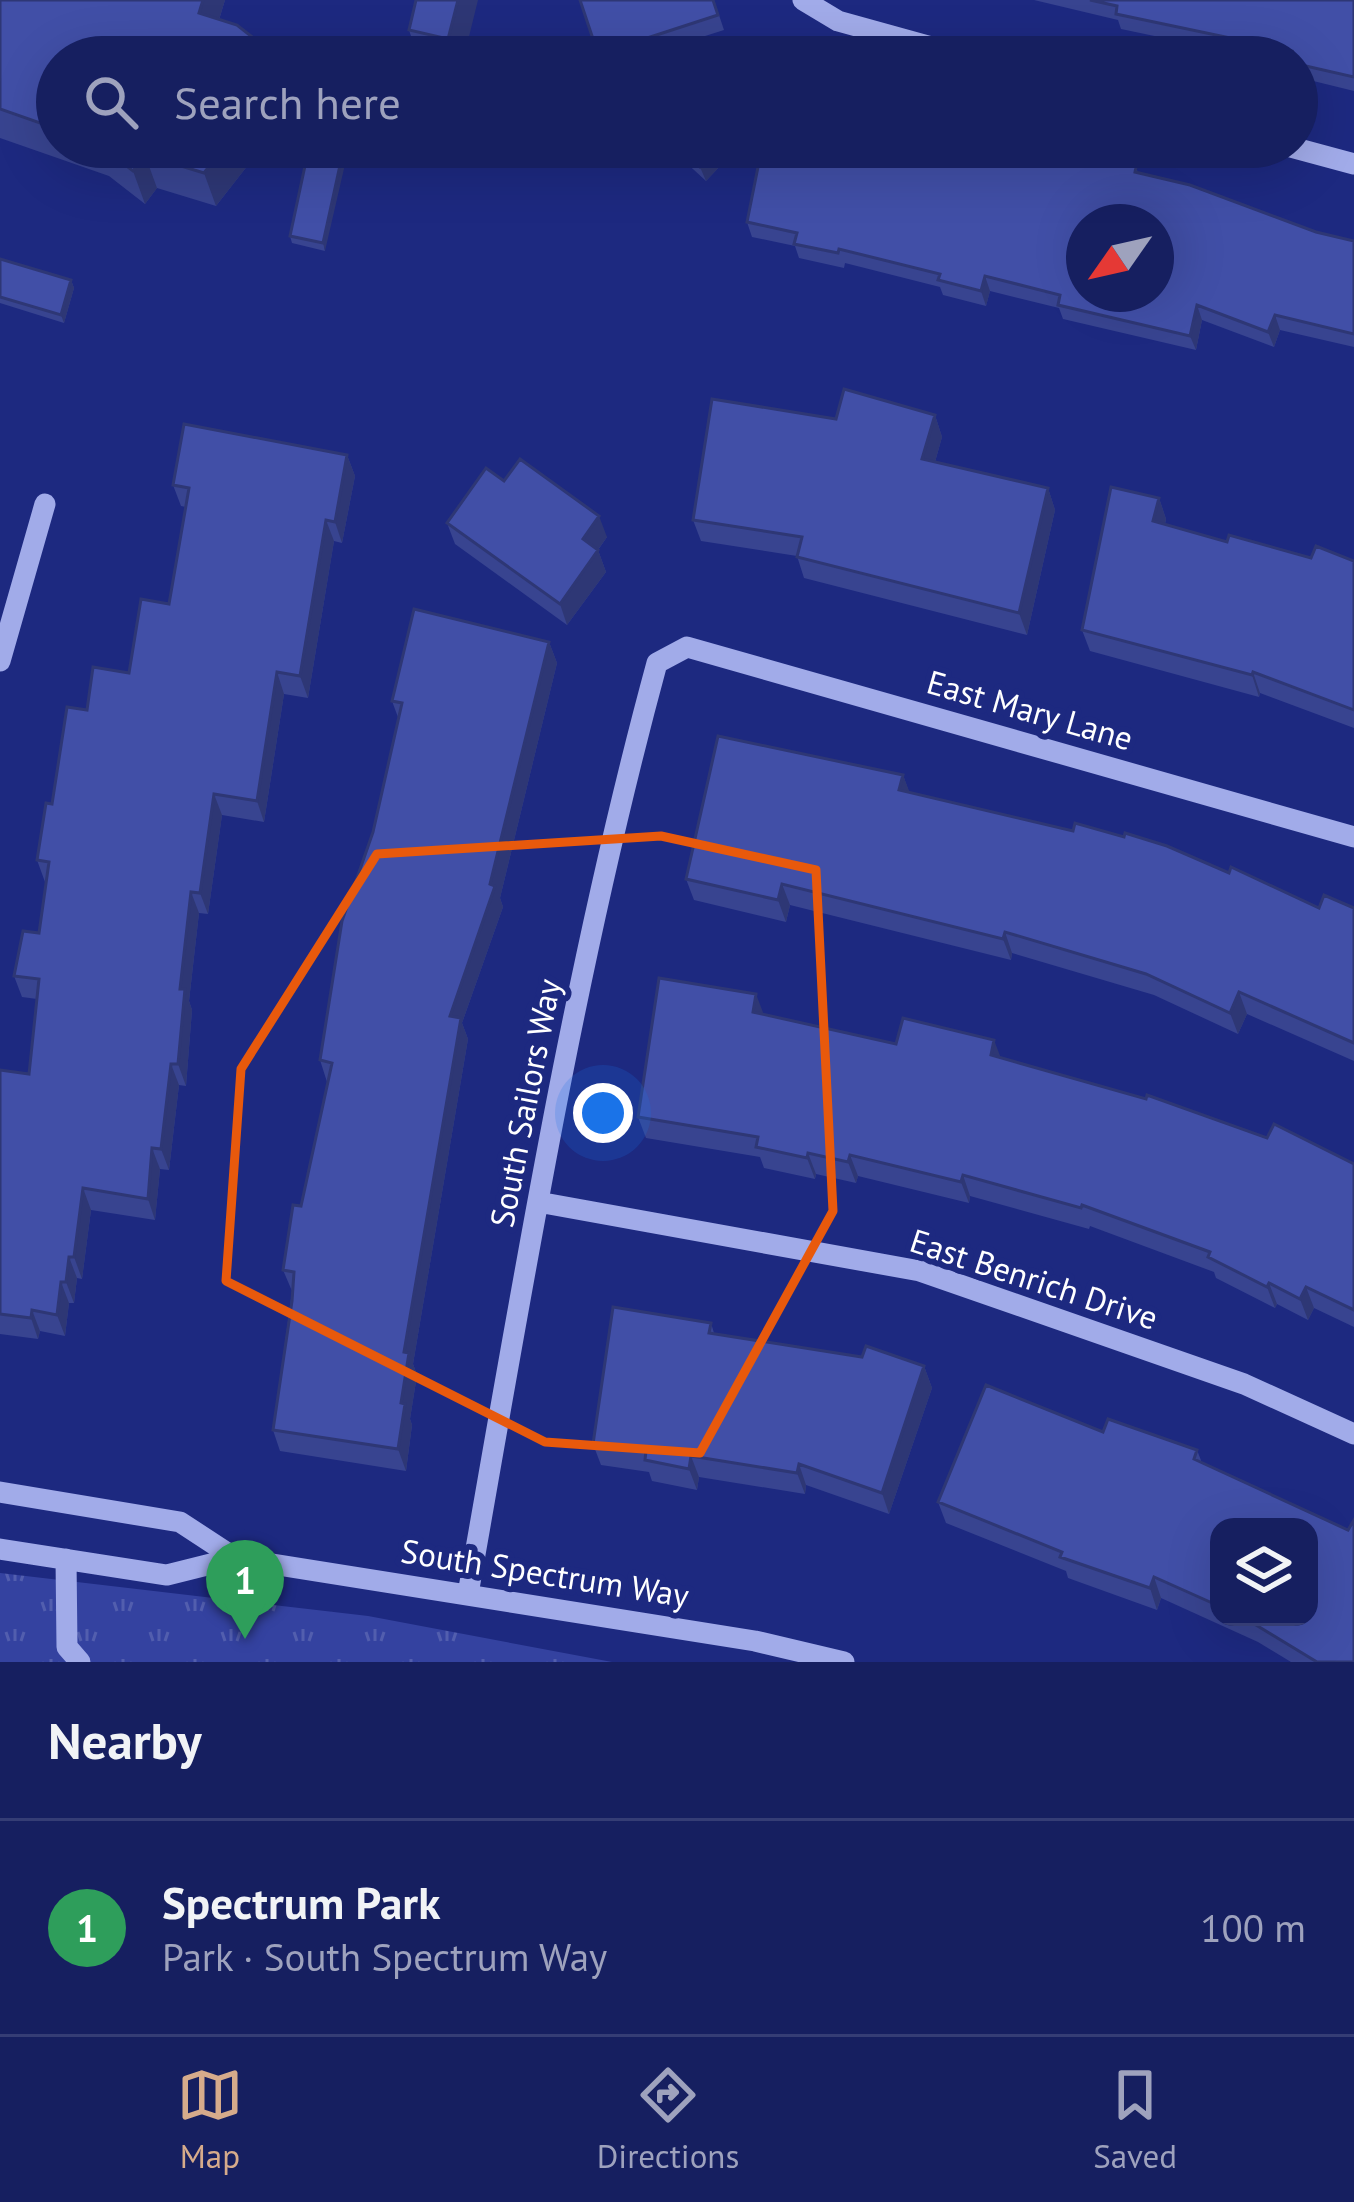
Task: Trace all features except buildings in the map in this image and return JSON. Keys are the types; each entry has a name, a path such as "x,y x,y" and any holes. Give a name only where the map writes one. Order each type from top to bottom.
{"street":[{"path":"805,1 838,21 892,36"},
{"path":"1318,154 1354,164"},
{"path":"0,661 45,504"},
{"name":"East Mary Lane","path":"687,646 1354,837"},
{"name":"South Sailors Way","path":"467,1594 538,1202 619,804 657,663 687,646"},
{"name":"East Benrich Drive","path":"538,1202 920,1271 1244,1384 1354,1434"},
{"name":"South Spectrum Way","path":"0,1492 180,1522 235,1558"},
{"name":"South Spectrum Way","path":"0,1549 167,1575 235,1558 467,1594 763,1653 844,1662"},
{"path":"66,1559 68,1647 80,1662"}],"highlighted area":[{"path":"661,836 816,870 833,1211 700,1453 545,1442 226,1281 241,1069 377,854"}],"green space":[{"path":"0,1573 368,1616 612,1662 0,1662"}],"place":[{"name":"Spectrum Park","path":"245,1639"}]}
